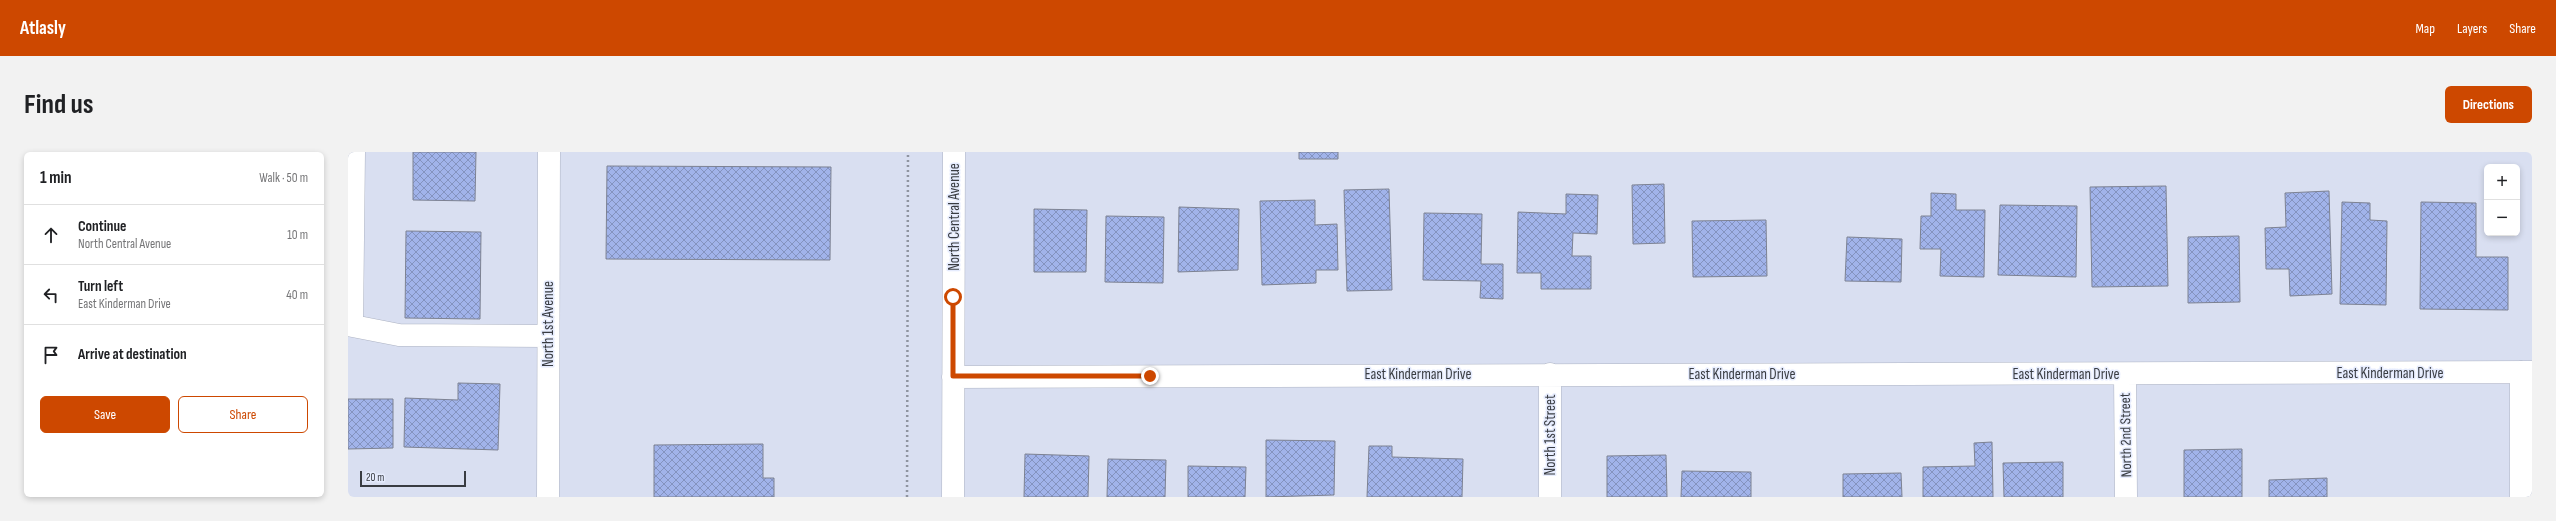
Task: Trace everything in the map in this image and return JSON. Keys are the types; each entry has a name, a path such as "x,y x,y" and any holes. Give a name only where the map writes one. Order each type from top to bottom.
{"street":[{"path":"354,152 350,325 399,335 547,336"},
{"name":"North 1st Avenue","path":"548,152 548,497"},
{"name":"North Central Avenue","path":"953,497 954,152"},
{"path":"2521,497 2527,372"},
{"name":"East Kinderman Drive","path":"953,376 2527,372"},
{"name":"North 1st Street","path":"1550,374 1550,497"},
{"name":"North 2nd Street","path":"2125,374 2126,497"}],"path":[{"path":"908,152 908,497"}],"building":[{"path":"413,152 476,152 475,201 413,200"},
{"path":"1299,152 1338,152 1338,159 1299,159"},
{"path":"607,166 831,167 830,260 606,259"},
{"path":"1664,184 1665,243 1633,244 1632,185"},
{"path":"2166,186 2168,286 2092,287 2090,187"},
{"path":"1389,189 1392,290 1347,291 1344,190"},
{"path":"2329,191 2332,294 2290,296 2289,269 2266,269 2265,228 2286,227 2285,193"},
{"path":"1931,193 1956,194 1956,210 1985,210 1984,277 1940,276 1941,249 1920,249 1921,216 1931,216"},
{"path":"1566,194 1598,195 1597,234 1573,233 1572,256 1591,256 1591,289 1541,289 1541,273 1517,273 1518,212 1566,214"},
{"path":"1315,200 1315,225 1337,224 1338,270 1316,270 1316,283 1262,285 1260,201"},
{"path":"2342,202 2370,203 2370,220 2387,221 2386,305 2340,304"},
{"path":"2421,202 2476,203 2476,257 2508,257 2508,310 2420,309"},
{"path":"2000,205 2077,206 2076,277 1998,275"},
{"path":"1179,207 1239,209 1238,270 1178,272"},
{"path":"1034,209 1087,210 1086,272 1034,272"},
{"path":"1424,213 1482,214 1481,264 1503,264 1503,299 1480,298 1481,281 1423,280"},
{"path":"1106,216 1164,217 1163,283 1105,282"},
{"path":"1766,220 1767,276 1693,277 1692,221"},
{"path":"406,231 481,232 480,319 405,318"},
{"path":"2239,236 2240,302 2188,303 2188,237"},
{"path":"1847,237 1902,239 1901,282 1845,281"},
{"path":"458,383 500,384 498,450 404,447 405,398 458,400"},
{"path":"348,399 393,399 393,448 348,449"},
{"path":"1266,440 1335,441 1334,495 1266,497"},
{"path":"1992,442 1993,497 1923,497 1923,467 1975,466 1974,443"},
{"path":"763,444 763,478 774,478 774,497 654,497 654,445"},
{"path":"1369,446 1392,446 1392,457 1463,459 1462,497 1367,497"},
{"path":"2242,449 2242,497 2184,497 2184,450"},
{"path":"1025,454 1089,456 1088,497 1024,497"},
{"path":"1666,455 1667,497 1607,497 1607,456"},
{"path":"1108,459 1166,460 1165,497 1107,497"},
{"path":"2063,462 2063,497 2004,497 2003,463"},
{"path":"1188,466 1246,467 1245,497 1188,497"},
{"path":"1682,471 1751,472 1751,497 1681,497"},
{"path":"1901,473 1902,497 1843,497 1843,474"},
{"path":"2327,478 2327,497 2269,497 2269,480"}],"route":[{"path":"953,297 953,376 1150,376"}]}
